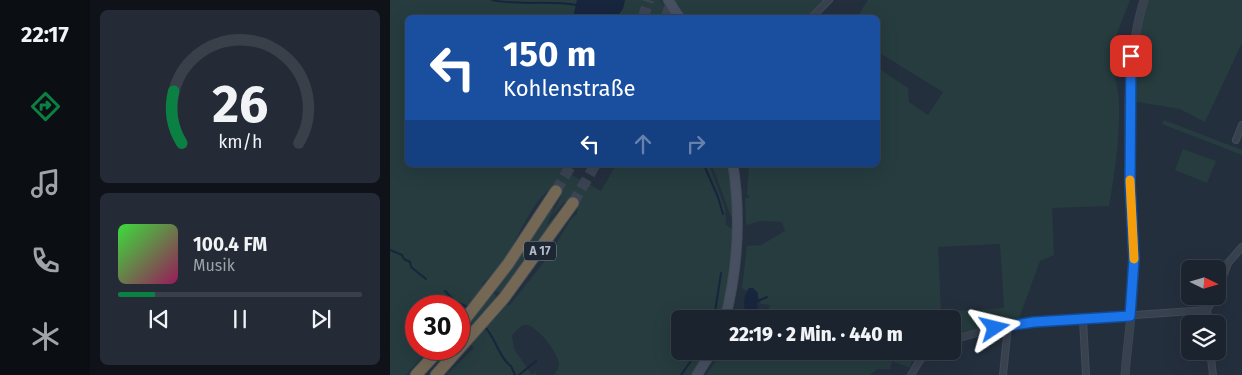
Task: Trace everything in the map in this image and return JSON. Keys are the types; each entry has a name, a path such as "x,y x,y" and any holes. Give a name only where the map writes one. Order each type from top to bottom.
{"highway":[{"name":"A 17","path":"470,313 556,191"},
{"name":"A 17","path":"436,375 466,344 504,298 573,202"},
{"path":"416,375 430,360"}],"main road":[{"path":"668,0 678,15"},
{"path":"727,310 737,254 738,210 734,167"},
{"path":"698,375 707,360"}],"street":[{"path":"814,15 829,0"},
{"path":"1125,375 1134,259 1130,184 1129,94 1132,43 1144,0"},
{"path":"1236,140 1242,125"},
{"path":"1226,268 1228,263 1242,247"},
{"path":"1208,315 1210,305"},
{"path":"961,338 1008,326 1208,310"},
{"path":"1084,320 1086,375"},
{"path":"1003,375 1008,326"},
{"path":"911,375 920,360"},
{"path":"1211,360 1213,375"}],"green space":[{"path":"390,0 577,0 575,15 405,15 405,167 567,167 565,171 601,191 615,167 710,167 725,208 726,225 732,229 734,239 734,262 724,310 671,310 671,360 703,360 693,375 554,375 559,364 555,353 540,333 529,325 524,325 512,335 514,349 532,375 446,375 462,360 470,360 470,352 474,348 470,344 470,295 405,295 405,360 419,360 406,375 390,375","holes":["551,189 561,197 551,217 564,202 578,205 577,214 571,219 548,257 509,306 482,284 495,271 507,254 530,213 545,193"]},
{"path":"625,0 660,0 671,15 618,15"},
{"path":"675,0 824,0 809,15 685,15"},
{"path":"868,0 1130,0 1116,35 1112,54 1118,97 1119,129 1109,206 1052,208 1054,255 1040,261 1017,324 961,338 961,311 1004,308 1000,244 938,247 941,310 768,310 770,305 761,304 753,288 747,291 742,288 747,246 761,245 785,231 782,222 761,221 746,225 745,199 750,197 747,194 749,167 880,167 880,69 908,88 909,102 928,115 943,92 880,53 880,15 858,15"},
{"path":"1147,0 1242,0 1242,43 1205,122 1180,109 1132,101 1133,60"},
{"path":"1164,120 1242,150 1242,155 1162,124"},
{"path":"1183,149 1216,161 1207,183 1175,170"},
{"path":"713,167 730,167 733,219"},
{"path":"551,208 554,208 547,225 560,211 500,294 495,290"},
{"path":"717,360 912,360 910,368 892,361 890,369 878,369 869,375 706,375"}],"water":[{"path":"577,0 625,0 623,9 618,15 574,14"},
{"path":"749,288 753,288 758,293 757,310 745,310 746,294"}],"waterway":[{"path":"492,0 513,3 576,5"},
{"path":"705,167 723,214"},
{"path":"390,250 402,255 404,259 410,262 411,267 426,279"},
{"path":"715,310 721,273"},
{"path":"445,291 449,295"},
{"path":"758,301 767,297"},
{"path":"484,326 515,375"},
{"path":"681,375 692,360"},
{"path":"519,375 536,361"}],"tunnel":[{"path":"644,15 649,0"},
{"path":"667,15 672,0"},
{"path":"556,191 570,167"},
{"path":"573,203 594,167"}],"slow traffic":[{"path":"1130,180 1134,259"}],"route":[{"path":"995,328 1034,322 1130,316 1134,259 1130,184 1129,104 1131,56"}]}
